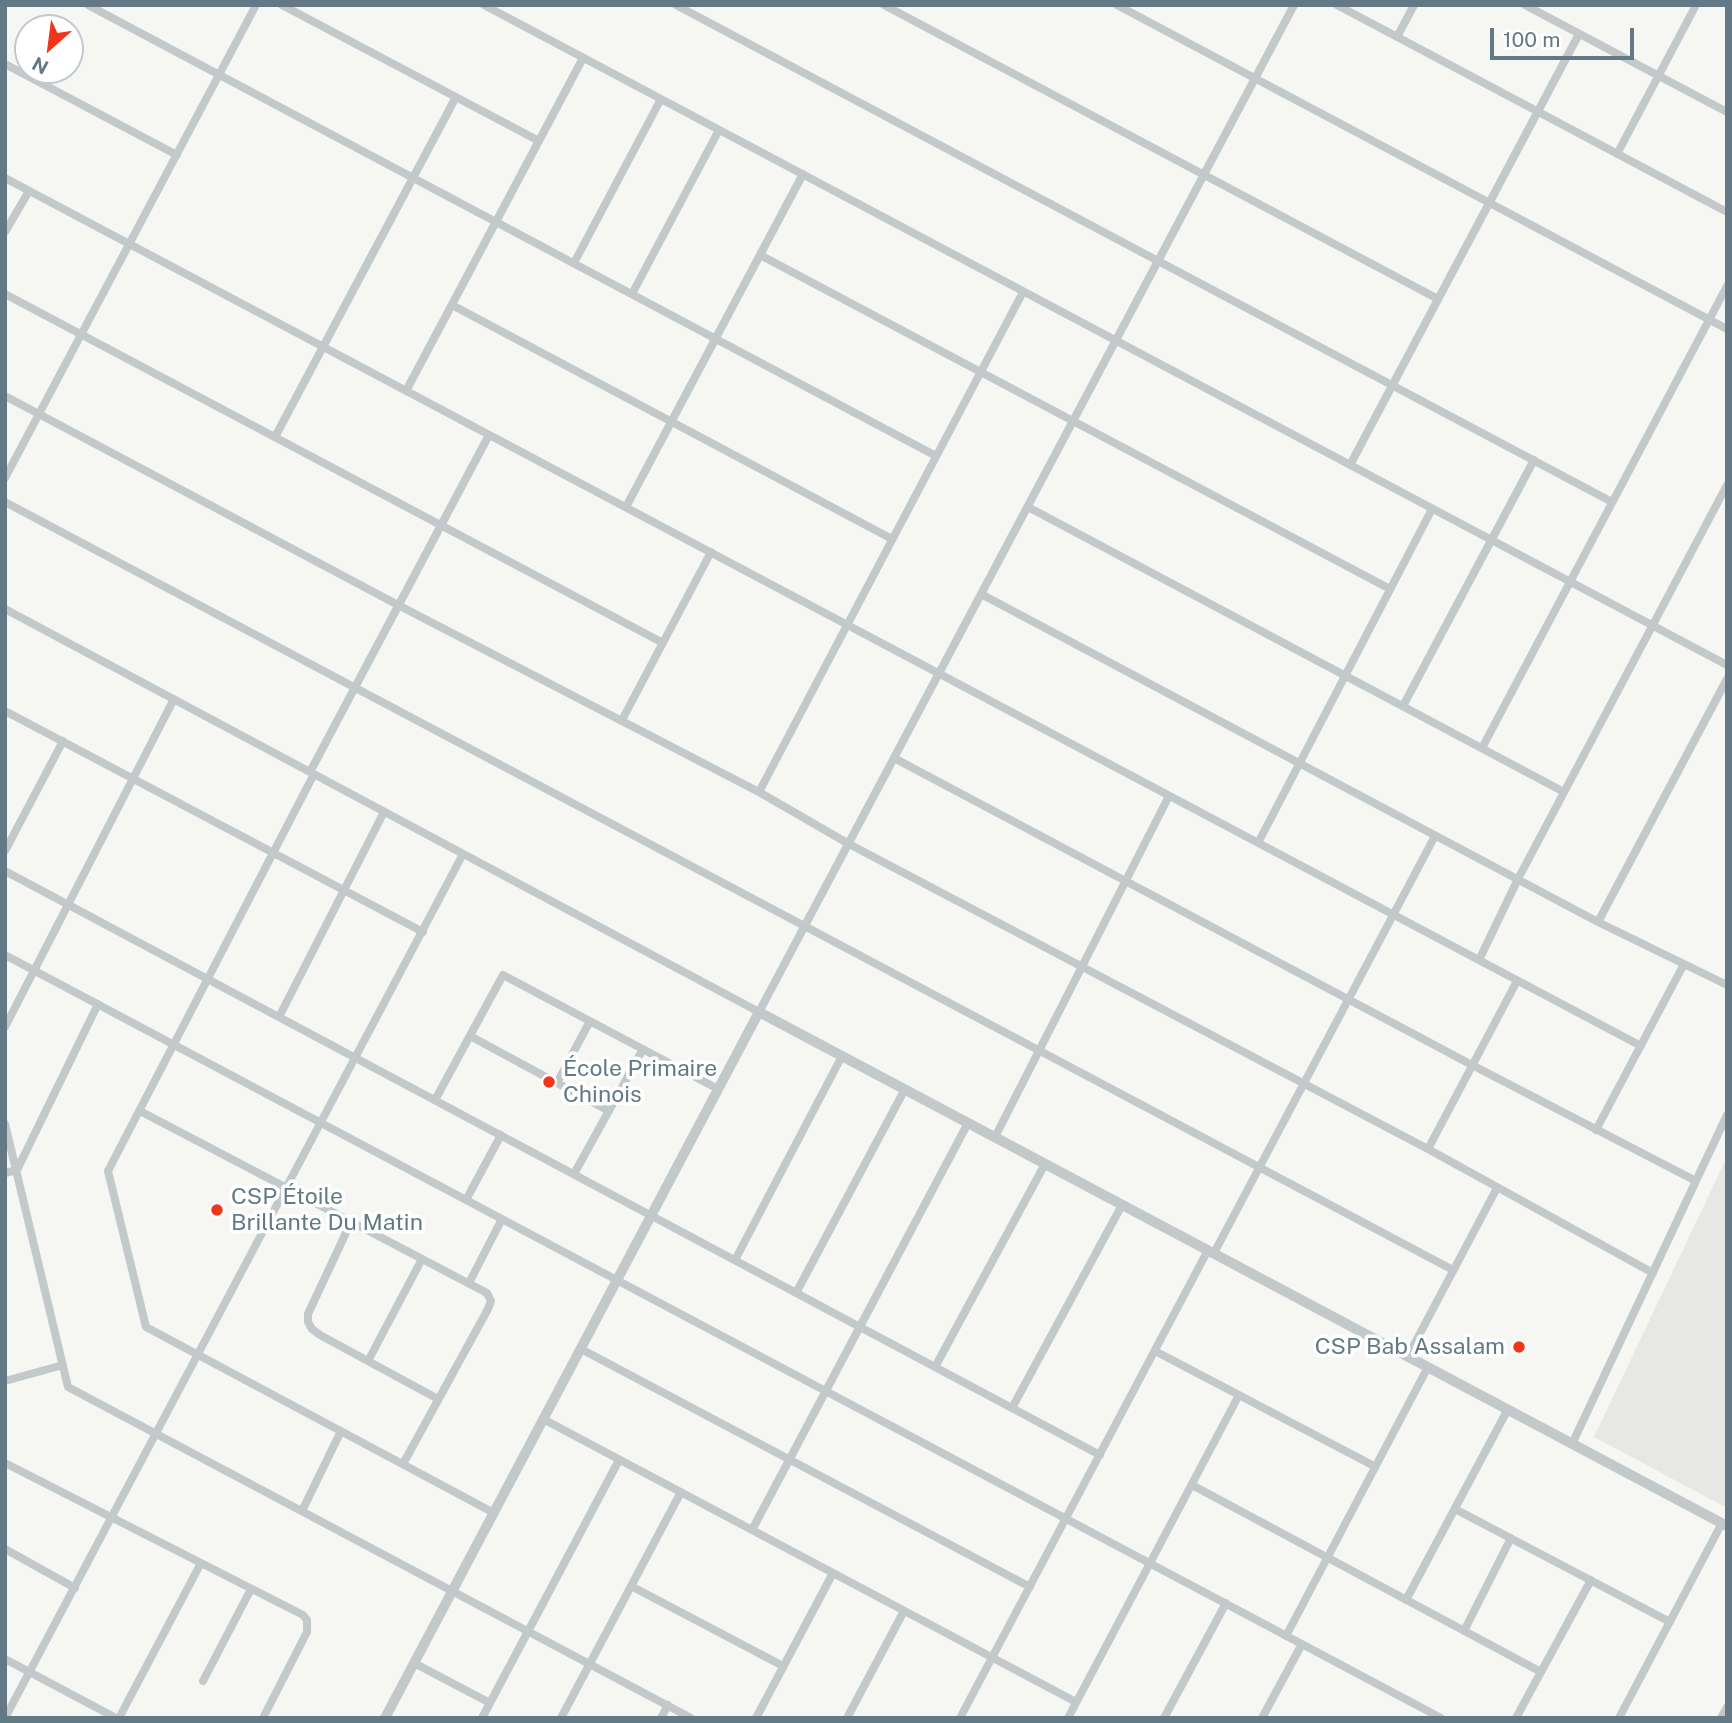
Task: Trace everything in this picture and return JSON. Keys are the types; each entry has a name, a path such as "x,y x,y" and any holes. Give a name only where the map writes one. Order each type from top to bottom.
{"street":[{"path":"88,5 936,456"},
{"path":"5,478 256,5"},
{"path":"282,5 539,141"},
{"path":"484,5 1727,665"},
{"path":"676,5 1612,502"},
{"path":"884,5 1438,299"},
{"path":"1117,5 1727,329"},
{"path":"385,1718 1294,5"},
{"path":"1337,5 1727,212"},
{"path":"1397,37 1414,5"},
{"path":"1525,5 1727,112"},
{"path":"1617,154 1696,5"},
{"path":"1350,465 1579,34"},
{"path":"406,391 583,58"},
{"path":"5,64 177,155"},
{"path":"275,438 456,97"},
{"path":"574,263 661,99"},
{"path":"632,294 719,130"},
{"path":"626,507 803,174"},
{"path":"5,178 1641,1046"},
{"path":"5,232 29,191"},
{"path":"760,255 1390,589"},
{"path":"1482,748 1727,286"},
{"path":"759,792 1023,292"},
{"path":"5,294 663,643"},
{"path":"452,305 892,539"},
{"path":"5,396 398,605 759,792 849,844 1428,1149 1653,1273"},
{"path":"489,435 355,687 275,853 108,1171 146,1326 494,1513"},
{"path":"1403,706 1534,460"},
{"path":"1479,960 1518,879 1727,485"},
{"path":"5,502 1453,1270"},
{"path":"1028,507 1564,792"},
{"path":"1258,843 1432,509"},
{"path":"622,720 711,552"},
{"path":"981,594 1598,922 1727,985"},
{"path":"5,609 1725,1525 1619,1718"},
{"path":"1598,922 1727,679"},
{"path":"5,1027 174,699"},
{"path":"5,710 423,932"},
{"path":"5,851 63,741"},
{"path":"894,758 1348,1000 1696,1181"},
{"path":"995,1137 1169,796"},
{"path":"279,1017 384,812"},
{"path":"960,1718 1155,1351 1259,1167 1436,836"},
{"path":"5,1718 463,854"},
{"path":"5,871 1100,1455"},
{"path":"5,955 1441,1718"},
{"path":"1597,1130 1685,964"},
{"path":"435,1100 503,975 719,1089"},
{"path":"1428,1149 1517,981"},
{"path":"5,1173 17,1170 98,1004"},
{"path":"557,1083 590,1021"},
{"path":"470,1036 609,1111"},
{"path":"574,1174 643,1049"},
{"path":"736,1261 842,1056"},
{"path":"796,1293 905,1089"},
{"path":"140,1111 486,1293 491,1301 402,1464"},
{"path":"1572,1444 1727,1115"},
{"path":"752,1530 968,1123"},
{"path":"5,1124 68,1387 691,1718"},
{"path":"466,1200 501,1135"},
{"path":"935,1367 1045,1164"},
{"path":"1408,1356 1497,1188"},
{"path":"1012,1408 1122,1205"},
{"path":"468,1283 502,1219"},
{"path":"351,1222 308,1314 308,1322 320,1335 438,1399"},
{"path":"368,1361 422,1259"},
{"path":"581,1349 1030,1587"},
{"path":"1155,1351 1374,1466"},
{"path":"5,1381 63,1365"},
{"path":"1286,1636 1428,1367"},
{"path":"1068,1718 1239,1395"},
{"path":"1406,1600 1508,1409"},
{"path":"543,1419 1076,1702"},
{"path":"302,1511 341,1431"},
{"path":"482,1718 619,1460"},
{"path":"5,1463 303,1615 309,1625 307,1632 263,1718"},
{"path":"1192,1485 1541,1672"},
{"path":"561,1718 681,1492"},
{"path":"1455,1509 1670,1622"},
{"path":"1464,1631 1511,1538"},
{"path":"5,1549 75,1588"},
{"path":"5,1659 118,1718 201,1563"},
{"path":"756,1718 833,1573"},
{"path":"1516,1718 1591,1580"},
{"path":"631,1586 783,1666"},
{"path":"203,1681 251,1589"},
{"path":"1164,1718 1226,1604"},
{"path":"847,1718 904,1611"},
{"path":"1262,1718 1302,1644"},
{"path":"414,1663 490,1703"},
{"path":"661,1718 667,1705"},
{"path":"1721,1718 1727,1707"}],"shaded area":[{"path":"1727,1157 1727,1508 1594,1437"}],"place":[{"name":"École Primaire Chinois","path":"549,1082"},
{"name":"CSP Étoile Brillante Du Matin","path":"217,1210"},
{"name":"CSP Bab Assalam","path":"1519,1347"}]}
